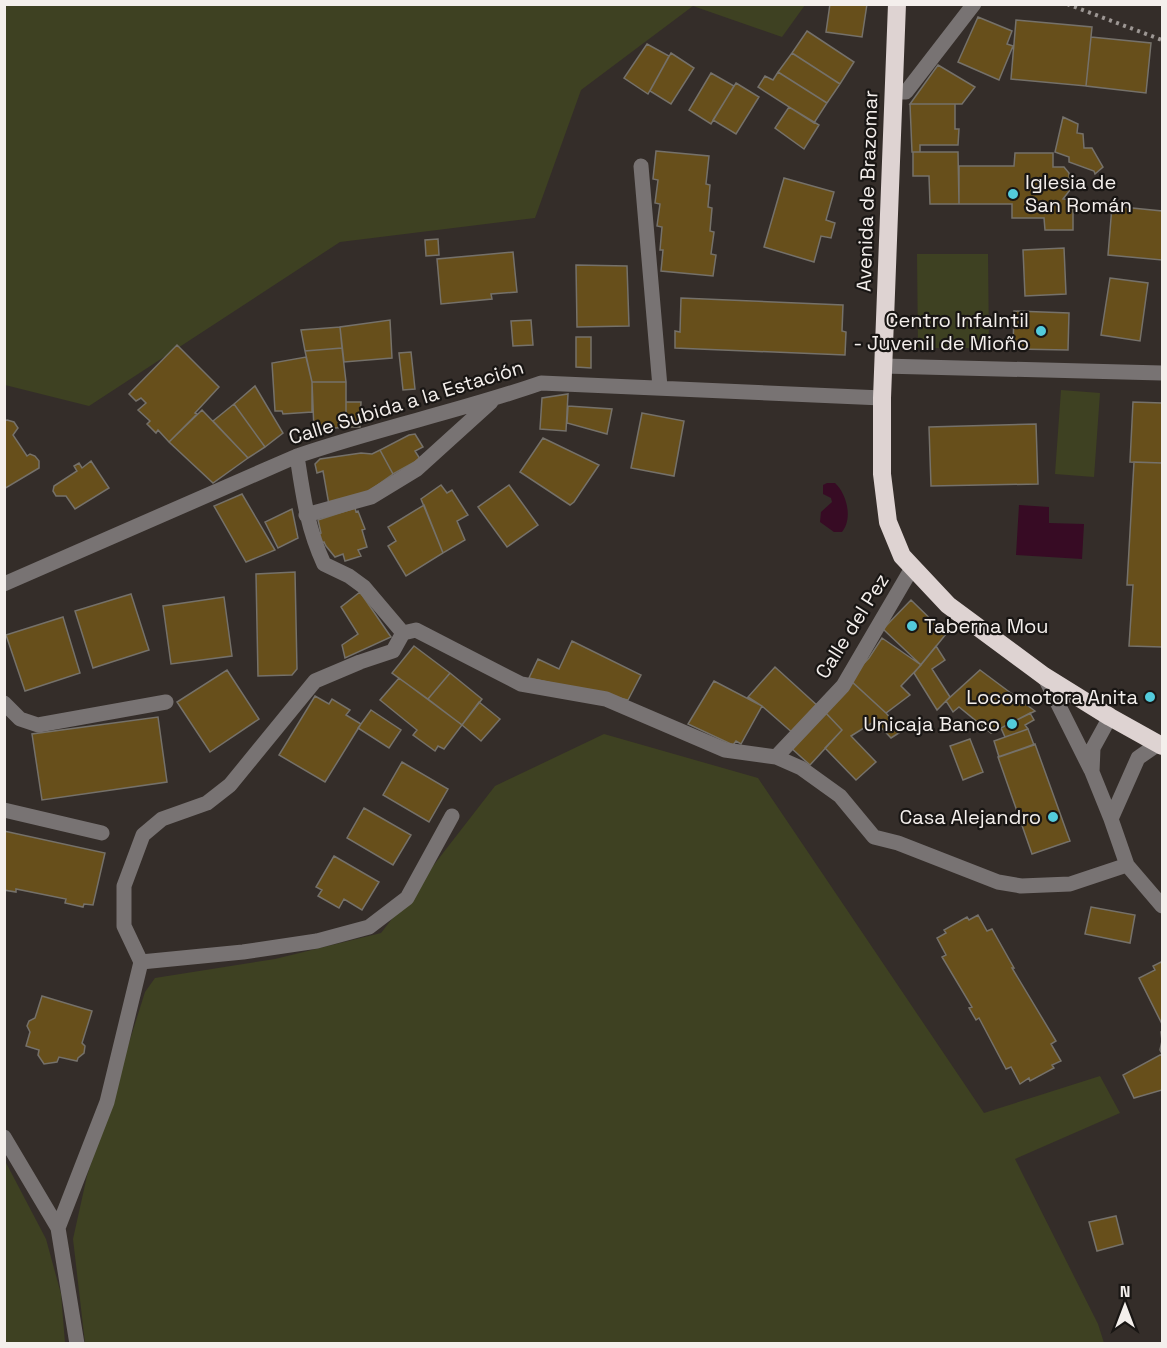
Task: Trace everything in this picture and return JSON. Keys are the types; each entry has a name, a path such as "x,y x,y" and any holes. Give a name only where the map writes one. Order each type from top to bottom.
{"highway":[{"name":"Avenida de Brazomar","path":"897,4 882,398 882,474 888,522 902,556 948,605 1044,676 1160,745"}],"street":[{"path":"894,92 906,92 974,4"},
{"path":"641,166 660,387"},
{"path":"883,366 1162,373"},
{"name":"Calle Subida a la Estación","path":"4,584 297,456 344,440 493,400 541,383 882,398"},
{"path":"306,515 371,497 417,469 493,400"},
{"path":"297,456 306,515 324,564 349,576 364,587 403,633"},
{"name":"Calle del Pez","path":"776,758 843,686 912,568"},
{"path":"58,1228 107,1102 141,962 124,926 124,886 143,836 162,819 207,803 230,785 315,681 393,651 403,633 416,630 521,684 606,699 725,750 776,758 801,768 840,795 874,837 898,843 998,882 1021,886 1070,884 1126,865"},
{"path":"1044,676 1092,772 1126,865 1162,906"},
{"path":"4,703 20,719 38,725 166,702"},
{"path":"1092,772 1093,748 1110,717"},
{"path":"1111,819 1138,758 1160,745"},
{"path":"4,810 102,833"},
{"path":"141,962 243,952 306,942 369,927 407,898 452,816"},
{"path":"4,1137 58,1228 77,1344"}],"path":[{"path":"1067,4 1162,40"}],"green space":[{"path":"5,5 805,5 782,37 693,6 581,90 535,218 340,242 89,406 5,385"},
{"path":"917,254 988,254 989,348 918,348"},
{"path":"1061,390 1100,393 1094,477 1055,474"},
{"path":"604,734 758,778 984,1113 1100,1076 1120,1113 1015,1159 1098,1324 1104,1343 85,1343 73,1239 87,1176 145,992 155,978 275,959 381,933 495,786"},
{"path":"4,1159 46,1239 61,1294 65,1343 5,1343"}],"shaded area":[{"path":"835,483 843,493 848,514 842,532 834,532 820,522 821,512 832,502 831,498 823,494 823,485"},
{"path":"1019,505 1049,507 1049,523 1084,524 1082,559 1016,555"}],"building":[{"path":"830,4 867,4 862,37 826,32"},
{"path":"978,17 1012,31 1007,44 1013,46 999,80 958,62"},
{"path":"1016,20 1092,27 1086,86 1011,79"},
{"path":"807,31 854,62 840,84 792,53"},
{"path":"1091,37 1151,43 1146,93 1086,86"},
{"path":"647,44 669,56 648,94 624,78"},
{"path":"671,53 694,68 671,104 650,91"},
{"path":"792,53 840,84 827,103 778,72"},
{"path":"938,65 975,87 962,104 910,104"},
{"path":"778,72 827,103 814,123 758,87 765,76 773,80"},
{"path":"711,73 734,86 711,124 689,110"},
{"path":"736,83 759,97 736,134 713,120"},
{"path":"910,104 955,104 955,129 959,129 958,145 920,145 920,152 912,152"},
{"path":"789,107 819,125 804,149 775,128"},
{"path":"1063,117 1078,124 1077,133 1083,134 1084,148 1092,148 1103,167 1095,174 1094,171 1069,162 1069,157 1055,152"},
{"path":"656,151 709,156 706,184 710,185 708,207 712,208 710,231 714,232 711,254 716,255 713,276 661,271 662,227 657,226 660,204 655,203 658,180 653,179"},
{"path":"913,152 958,152 959,204 930,204 929,176 913,176"},
{"name":"Iglesia de San Román","path":"1015,153 1053,153 1053,167 1064,167 1069,173 1070,190 1063,199 1073,200 1073,230 1045,230 1044,218 1012,218 1012,204 959,204 959,166 1014,166"},
{"path":"784,178 834,192 826,220 835,223 831,238 821,236 814,262 764,247"},
{"path":"1112,206 1162,211 1162,260 1108,255"},
{"path":"438,239 439,255 426,256 425,240"},
{"path":"1064,248 1066,294 1025,296 1023,250"},
{"path":"513,252 517,292 491,294 492,299 441,304 437,259"},
{"path":"576,265 627,266 629,326 577,327"},
{"path":"1110,278 1148,283 1140,341 1101,335"},
{"path":"681,298 843,305 842,331 846,332 845,355 675,348 675,331 680,332"},
{"name":"Centro Infalntil - Juvenil de Mioño","path":"1014,311 1069,313 1068,350 1013,349"},
{"path":"390,320 392,358 344,362 340,327"},
{"path":"531,320 533,345 513,346 511,321"},
{"path":"340,327 342,348 305,351 301,330"},
{"path":"576,337 591,337 591,368 576,367"},
{"path":"177,345 219,387 195,413 197,414 169,442 158,430 156,433 147,424 150,421 138,410 146,403 141,398 136,401 129,394"},
{"path":"342,348 346,382 312,382 305,351"},
{"path":"411,352 415,389 403,390 399,353"},
{"path":"306,357 312,382 312,412 283,414 282,411 275,411 272,363"},
{"path":"312,382 346,382 346,427 314,430"},
{"path":"255,386 283,433 265,447 234,404"},
{"path":"568,394 566,431 540,429 542,398"},
{"path":"346,402 361,402 360,427 346,427"},
{"path":"1133,402 1162,403 1162,463 1130,462"},
{"path":"234,404 265,447 248,458 213,421"},
{"path":"568,406 612,409 607,434 567,423"},
{"path":"202,410 248,458 213,483 169,442"},
{"path":"642,413 684,421 674,476 631,468"},
{"path":"4,421 14,422 18,428 13,435 27,456 30,454 35,456 39,461 39,468 4,489"},
{"path":"1036,424 1038,484 931,486 929,427"},
{"path":"415,434 423,447 415,451 420,459 393,474 380,450"},
{"path":"543,438 599,465 570,505 520,472"},
{"path":"380,450 393,474 369,491 329,505 323,471 317,473 315,464 320,459 361,453 372,454"},
{"path":"91,461 109,488 75,509 66,496 56,496 53,491 54,486 77,471 74,466 79,463 82,468"},
{"path":"1134,462 1162,463 1162,647 1129,646 1133,585 1127,585"},
{"path":"441,485 447,493 452,490 468,515 457,521 465,540 443,553 421,499"},
{"path":"509,485 538,525 507,547 478,507"},
{"path":"242,494 275,550 246,562 214,506"},
{"path":"424,505 443,553 406,576 388,546 396,541 388,527"},
{"path":"355,508 365,529 362,530 367,547 358,550 361,556 345,561 343,554 335,557 324,542 319,544 317,535 321,533 318,520"},
{"path":"292,509 298,538 278,548 265,522"},
{"path":"295,572 297,669 292,675 258,676 256,574"},
{"path":"360,592 391,637 345,658 342,645 358,634 341,607"},
{"path":"131,594 149,650 93,668 75,611"},
{"path":"224,597 232,656 171,664 163,606"},
{"path":"911,600 946,634 921,665 883,629"},
{"path":"63,617 80,673 25,691 6,635"},
{"path":"882,638 921,665 901,686 910,695 886,713 849,679 869,658"},
{"path":"572,641 641,675 628,700 529,678 538,659 559,669"},
{"path":"414,646 450,673 428,699 392,673"},
{"path":"936,646 945,660 932,669 950,697 937,710 914,673"},
{"path":"775,667 819,707 794,734 748,697"},
{"path":"227,670 259,719 210,752 177,702"},
{"path":"980,670 1035,711 991,733 959,707 953,712 946,701"},
{"path":"450,673 482,699 462,725 428,699"},
{"path":"399,678 462,725 444,749 438,746 435,751 413,735 417,730 380,700"},
{"path":"714,681 762,706 741,744 736,741 733,745 688,724"},
{"path":"851,681 902,731 891,738 875,721 851,736 876,762 856,780 825,748 842,730 823,710"},
{"path":"315,696 329,704 332,699 350,710 346,715 361,724 325,782 279,755"},
{"path":"479,702 500,719 481,741 462,725"},
{"path":"371,710 401,730 389,748 358,728"},
{"path":"823,710 842,730 810,765 790,747"},
{"path":"1030,713 1034,720 1025,725 1028,729 1005,737 1001,728"},
{"path":"158,717 167,782 42,800 32,734"},
{"path":"1028,729 1034,745 999,757 994,741"},
{"path":"970,739 983,772 963,780 950,746"},
{"path":"1035,744 1070,841 1032,854 998,757"},
{"path":"402,762 448,789 429,822 383,795"},
{"path":"364,808 411,835 393,865 347,838"},
{"path":"4,831 105,853 93,905 84,904 83,907 65,903 66,899 16,889 16,892 4,890"},
{"path":"334,856 379,882 362,910 344,899 339,908 318,896 322,890 316,887"},
{"path":"1091,907 1135,915 1130,943 1085,934"},
{"path":"978,915 987,931 992,929 1014,968 1012,968 1056,1041 1051,1044 1061,1061 1052,1065 1054,1068 1020,1084 1011,1067 1006,1069 979,1018 976,1020 969,1008 972,1007 942,957 946,955 937,938 946,933 944,930 967,917 969,920"},
{"path":"1161,962 1162,1024 1139,978 1155,970 1153,966"},
{"path":"42,996 92,1011 82,1043 85,1046 84,1053 77,1061 59,1057 57,1062 44,1064 38,1055 39,1050 26,1046 30,1032 27,1026 29,1021 35,1018"},
{"path":"1162,1054 1162,1090 1134,1098 1123,1075"},
{"path":"1116,1216 1123,1244 1097,1251 1089,1222"}],"place":[{"name":"Iglesia de San Román","path":"1013,194"},
{"name":"Centro Infalntil - Juvenil de Mioño","path":"1041,331"},
{"name":"Taberna Mou","path":"912,626"},
{"name":"Locomotora Anita","path":"1150,697"},
{"name":"Unicaja Banco","path":"1012,724"},
{"name":"Casa Alejandro","path":"1053,817"}]}
